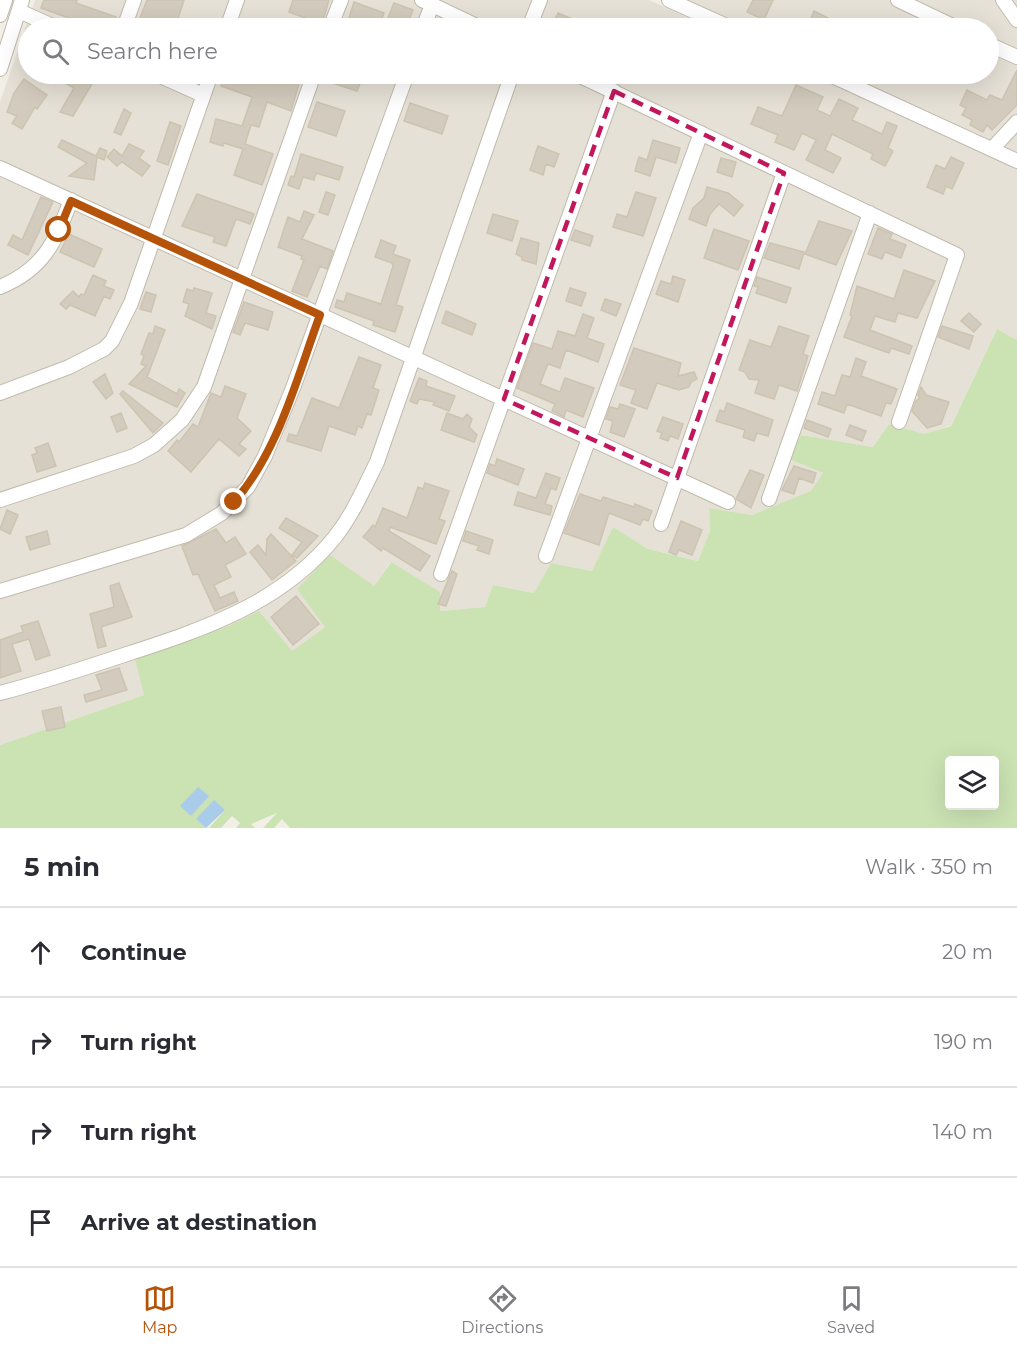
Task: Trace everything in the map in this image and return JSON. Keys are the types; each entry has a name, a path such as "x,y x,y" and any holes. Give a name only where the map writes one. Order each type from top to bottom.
{"street":[{"path":"0,15 5,0"},
{"path":"128,18 134,0"},
{"path":"231,18 237,0"},
{"path":"334,18 341,0"},
{"path":"533,18 540,0"},
{"path":"669,0 709,18"},
{"path":"898,0 936,18"},
{"path":"1003,0 1017,20"},
{"path":"425,18 427,2 461,18"},
{"path":"0,69 20,6 40,18"},
{"path":"999,49 1017,57"},
{"path":"178,84 203,95"},
{"path":"0,393 69,366 104,349 112,340 131,303 207,84"},
{"path":"0,500 134,456 170,432 204,387 310,84"},
{"path":"0,591 186,535 222,513 248,486 265,456 320,315 403,84"},
{"path":"0,693 199,631 246,609 292,579 316,558 349,517 377,462 508,84"},
{"path":"598,84 957,255 899,422"},
{"path":"850,84 1017,161"},
{"path":"441,574 614,91"},
{"path":"992,149 1017,122"},
{"path":"546,556 701,133"},
{"path":"0,168 728,502"},
{"path":"661,524 784,173"},
{"path":"0,287 26,273 49,251 71,201"},
{"path":"769,499 870,213"}],"highlighted area":[{"path":"614,91 784,173 677,478 504,399"}],"shaded area":[{"path":"35,0 649,0 689,18 29,18"},
{"path":"684,0 1017,0 1017,154 866,84 999,84 999,18 724,18"},
{"path":"18,50 18,84 831,84 1017,169 1017,340 997,329 951,425 924,435 889,424 873,447 801,435 824,473 811,492 752,515 709,508 710,531 698,561 648,549 613,527 593,571 551,563 534,593 493,585 485,607 440,611 390,562 374,586 291,652 259,611 228,626 144,695 0,745 0,102"}],"green space":[{"path":"997,329 1017,340 1017,828 290,828 282,819 274,828 263,828 277,813 251,824 255,828 236,828 240,823 232,816 221,828 209,828 225,810 197,819 206,828 0,828 0,745 144,695 135,659 228,626 259,611 292,651 325,627 297,589 330,555 374,586 391,562 440,592 440,611 485,607 493,585 534,593 551,563 592,571 613,527 648,549 698,561 710,531 709,508 752,515 811,491 823,473 787,458 801,435 873,447 889,424 924,434 951,426"}],"water":[{"path":"198,787 209,796 191,816 180,806"},
{"path":"214,800 225,810 206,828 196,819"}],"building":[{"path":"44,0 77,0 76,3 116,17 69,18 41,8"},
{"path":"147,0 184,0 178,18 140,18"},
{"path":"293,0 329,0 324,18 306,18 289,12"},
{"path":"753,0 773,0 765,18 747,12"},
{"path":"354,2 384,13 382,18 349,18"},
{"path":"394,3 413,10 410,18 388,18"},
{"path":"814,11 828,18 811,18"},
{"path":"558,13 570,18 556,18"},
{"path":"1017,70 1017,105 992,130 987,125 983,132 970,125 972,120 962,115 966,108 960,105 967,90 987,100 990,95 1002,100"},
{"path":"20,84 31,84 47,95 37,109 35,107 22,129 12,123 17,116 7,112 14,93"},
{"path":"67,84 92,84 73,116 60,112 74,88"},
{"path":"222,84 299,84 291,111 267,102 259,127 251,125 245,144 273,154 262,185 234,175 243,149 224,143 223,146 210,142 216,119 242,126 252,97 221,86"},
{"path":"335,84 360,84 357,91"},
{"path":"796,85 823,97 817,110 830,116 839,99 858,108 852,120 882,134 887,122 897,126 888,148 893,151 885,166 871,159 873,154 832,134 825,150 841,158 833,173 806,160 816,140 802,133 794,150 775,142 778,135 751,124 758,107 782,116"},
{"path":"317,102 345,111 336,136 308,127"},
{"path":"410,103 448,116 442,134 404,121"},
{"path":"124,109 131,113 121,135 114,132"},
{"path":"170,122 181,126 168,165 157,161"},
{"path":"62,140 96,156 100,148 107,151 104,160 97,157 94,180 69,176 87,163 58,147"},
{"path":"653,140 680,148 676,163 656,157 650,176 635,171 639,157 647,160"},
{"path":"129,144 144,151 139,158 150,166 142,176 122,162 117,166 107,157 114,149 122,156"},
{"path":"538,146 559,154 554,167 546,164 543,175 530,170"},
{"path":"301,154 343,167 339,180 316,173 314,180 303,177 299,189 288,185 291,176 294,177"},
{"path":"951,157 964,163 952,189 946,186 943,194 927,187 936,165 945,169"},
{"path":"721,158 736,162 732,177 717,172"},
{"path":"707,187 728,193 743,205 734,216 719,204 710,214 706,226 689,219 693,208 704,198"},
{"path":"326,192 335,195 328,215 319,212"},
{"path":"636,192 656,198 643,236 613,227 617,214 627,217"},
{"path":"197,194 254,214 250,224 236,219 226,246 213,242 215,237 182,226"},
{"path":"41,197 53,202 28,255 8,245 13,235 22,240"},
{"path":"304,211 314,215 302,239 333,251 327,269 320,266 307,297 292,291 304,260 301,259 302,256 278,247 288,217 300,222"},
{"path":"493,214 518,221 512,241 487,233"},
{"path":"819,221 852,231 836,265 805,254"},
{"path":"878,228 892,234 890,239 906,245 901,258 885,252 882,259 868,254"},
{"path":"714,229 749,241 738,270 704,258"},
{"path":"575,230 593,236 590,246 571,240"},
{"path":"69,234 102,249 94,267 60,252"},
{"path":"521,238 539,243 536,264 522,260 522,257 516,254"},
{"path":"381,240 396,246 393,254 410,260 396,305 403,307 395,332 373,325 374,321 335,307 337,300 344,302 347,293 381,304 393,266 392,263 375,257"},
{"path":"770,243 804,252 799,269 764,258"},
{"path":"904,270 935,281 917,318 898,313 895,322 875,316 870,330 912,346 909,354 891,348 889,353 844,337 852,316 850,315 857,286 894,299"},
{"path":"93,275 106,281 104,286 114,290 110,299 104,296 95,316 70,305 66,309 60,304 73,291 79,297 81,294 84,295"},
{"path":"673,276 685,280 678,302 656,294 661,281 671,284"},
{"path":"757,277 791,288 786,303 756,293 758,287 754,286"},
{"path":"194,288 212,293 206,313 216,316 212,329 185,316 189,304 183,302 187,289 193,291"},
{"path":"570,288 586,293 581,306 566,301"},
{"path":"146,292 156,295 151,312 140,309"},
{"path":"605,299 621,304 616,316 601,310"},
{"path":"244,302 273,312 268,330 245,323 240,335 233,332"},
{"path":"446,311 476,324 472,335 442,323"},
{"path":"969,313 981,324 974,332 961,321"},
{"path":"583,314 594,318 587,338 604,344 598,362 566,350 560,368 548,364 540,384 560,392 565,378 594,388 583,417 566,410 564,417 552,411 555,404 517,388 533,343 552,349 558,331 575,336"},
{"path":"155,326 165,330 147,377 177,394 179,389 185,393 177,407 129,384 146,366 141,364 144,356 141,354 149,333 153,334"},
{"path":"779,326 809,336 803,354 808,356 797,391 779,385 774,399 755,393 759,380 749,379 745,372 739,370 750,340 771,347"},
{"path":"942,326 973,336 969,349 938,337"},
{"path":"634,348 681,363 678,376 694,372 697,379 691,382 689,387 679,390 657,383 647,409 631,403 636,390 620,385"},
{"path":"359,357 381,365 373,388 379,390 371,415 367,414 362,428 358,426 355,435 329,426 321,451 287,441 289,434 297,436 312,398 339,408"},
{"path":"856,358 866,362 861,376 897,389 891,404 886,403 881,416 847,404 844,413 818,404 822,392 835,396 842,375 850,377"},
{"path":"105,374 113,393 106,399 93,382"},
{"path":"419,378 427,381 426,386 455,396 449,411 433,405 435,402 419,399 417,404 410,401"},
{"path":"225,386 246,394 237,418 251,431 239,444 246,449 239,456 219,439 191,472 168,451 177,440 179,442 193,424 198,427 211,393 221,397"},
{"path":"921,387 926,395 949,402 941,424 927,428 912,411 916,401 920,398 918,395"},
{"path":"123,391 163,423 153,433 120,394"},
{"path":"727,403 773,420 768,436 757,433 754,441 743,437 745,430 716,421 720,410 724,412"},
{"path":"620,404 635,409 624,437 610,432 613,421 606,419 610,407 618,409"},
{"path":"121,413 127,428 117,432 111,417"},
{"path":"447,413 463,419 467,414 472,419 469,427 477,435 474,442 441,430"},
{"path":"663,417 683,424 678,439 670,436 668,441 660,438 662,433 657,431"},
{"path":"807,420 831,429 828,437 804,428"},
{"path":"850,425 866,431 862,441 846,435"},
{"path":"48,443 56,466 37,472 32,455 37,453 35,448"},
{"path":"497,459 524,469 518,485 487,473 490,464 495,466"},
{"path":"794,466 816,473 813,483 799,478 794,494 782,490"},
{"path":"750,470 764,475 751,508 736,499"},
{"path":"546,473 560,478 556,490 551,488 545,504 552,506 550,515 514,505 518,492 536,498"},
{"path":"425,483 449,491 439,519 445,521 436,544 390,527 389,531 430,556 420,571 383,548 381,551 363,537 373,525 375,527 383,508 407,518 418,487 423,489"},
{"path":"580,494 601,501 603,497 634,507 635,504 652,511 648,521 643,519 640,525 609,513 599,545 564,533"},
{"path":"7,510 18,515 10,534 0,529"},
{"path":"286,518 318,536 297,558 292,555 302,542 279,528"},
{"path":"681,521 702,530 692,555 679,550 676,555 669,552"},
{"path":"216,529 226,543 235,537 246,554 225,565 231,577 214,585 220,598 234,592 238,601 215,611 198,574 193,575 182,546"},
{"path":"47,531 50,544 30,550 26,537"},
{"path":"466,531 493,540 489,554 477,550 479,546 463,541"},
{"path":"271,534 296,561 272,580 250,552 258,545 266,555 267,539"},
{"path":"452,571 457,574 446,606 438,604"},
{"path":"119,583 132,617 101,627 106,646 98,648 90,614 114,607 110,586"},
{"path":"296,596 319,624 293,645 271,617"},
{"path":"38,621 50,655 36,660 29,639 12,644 21,671 0,678 0,640 23,632 21,626"},
{"path":"119,668 127,690 86,702 84,695 102,690 96,675"},
{"path":"61,707 65,727 47,731 42,711"}],"route":[{"path":"59,230 71,201 320,315 265,456 248,486 234,502"}]}
